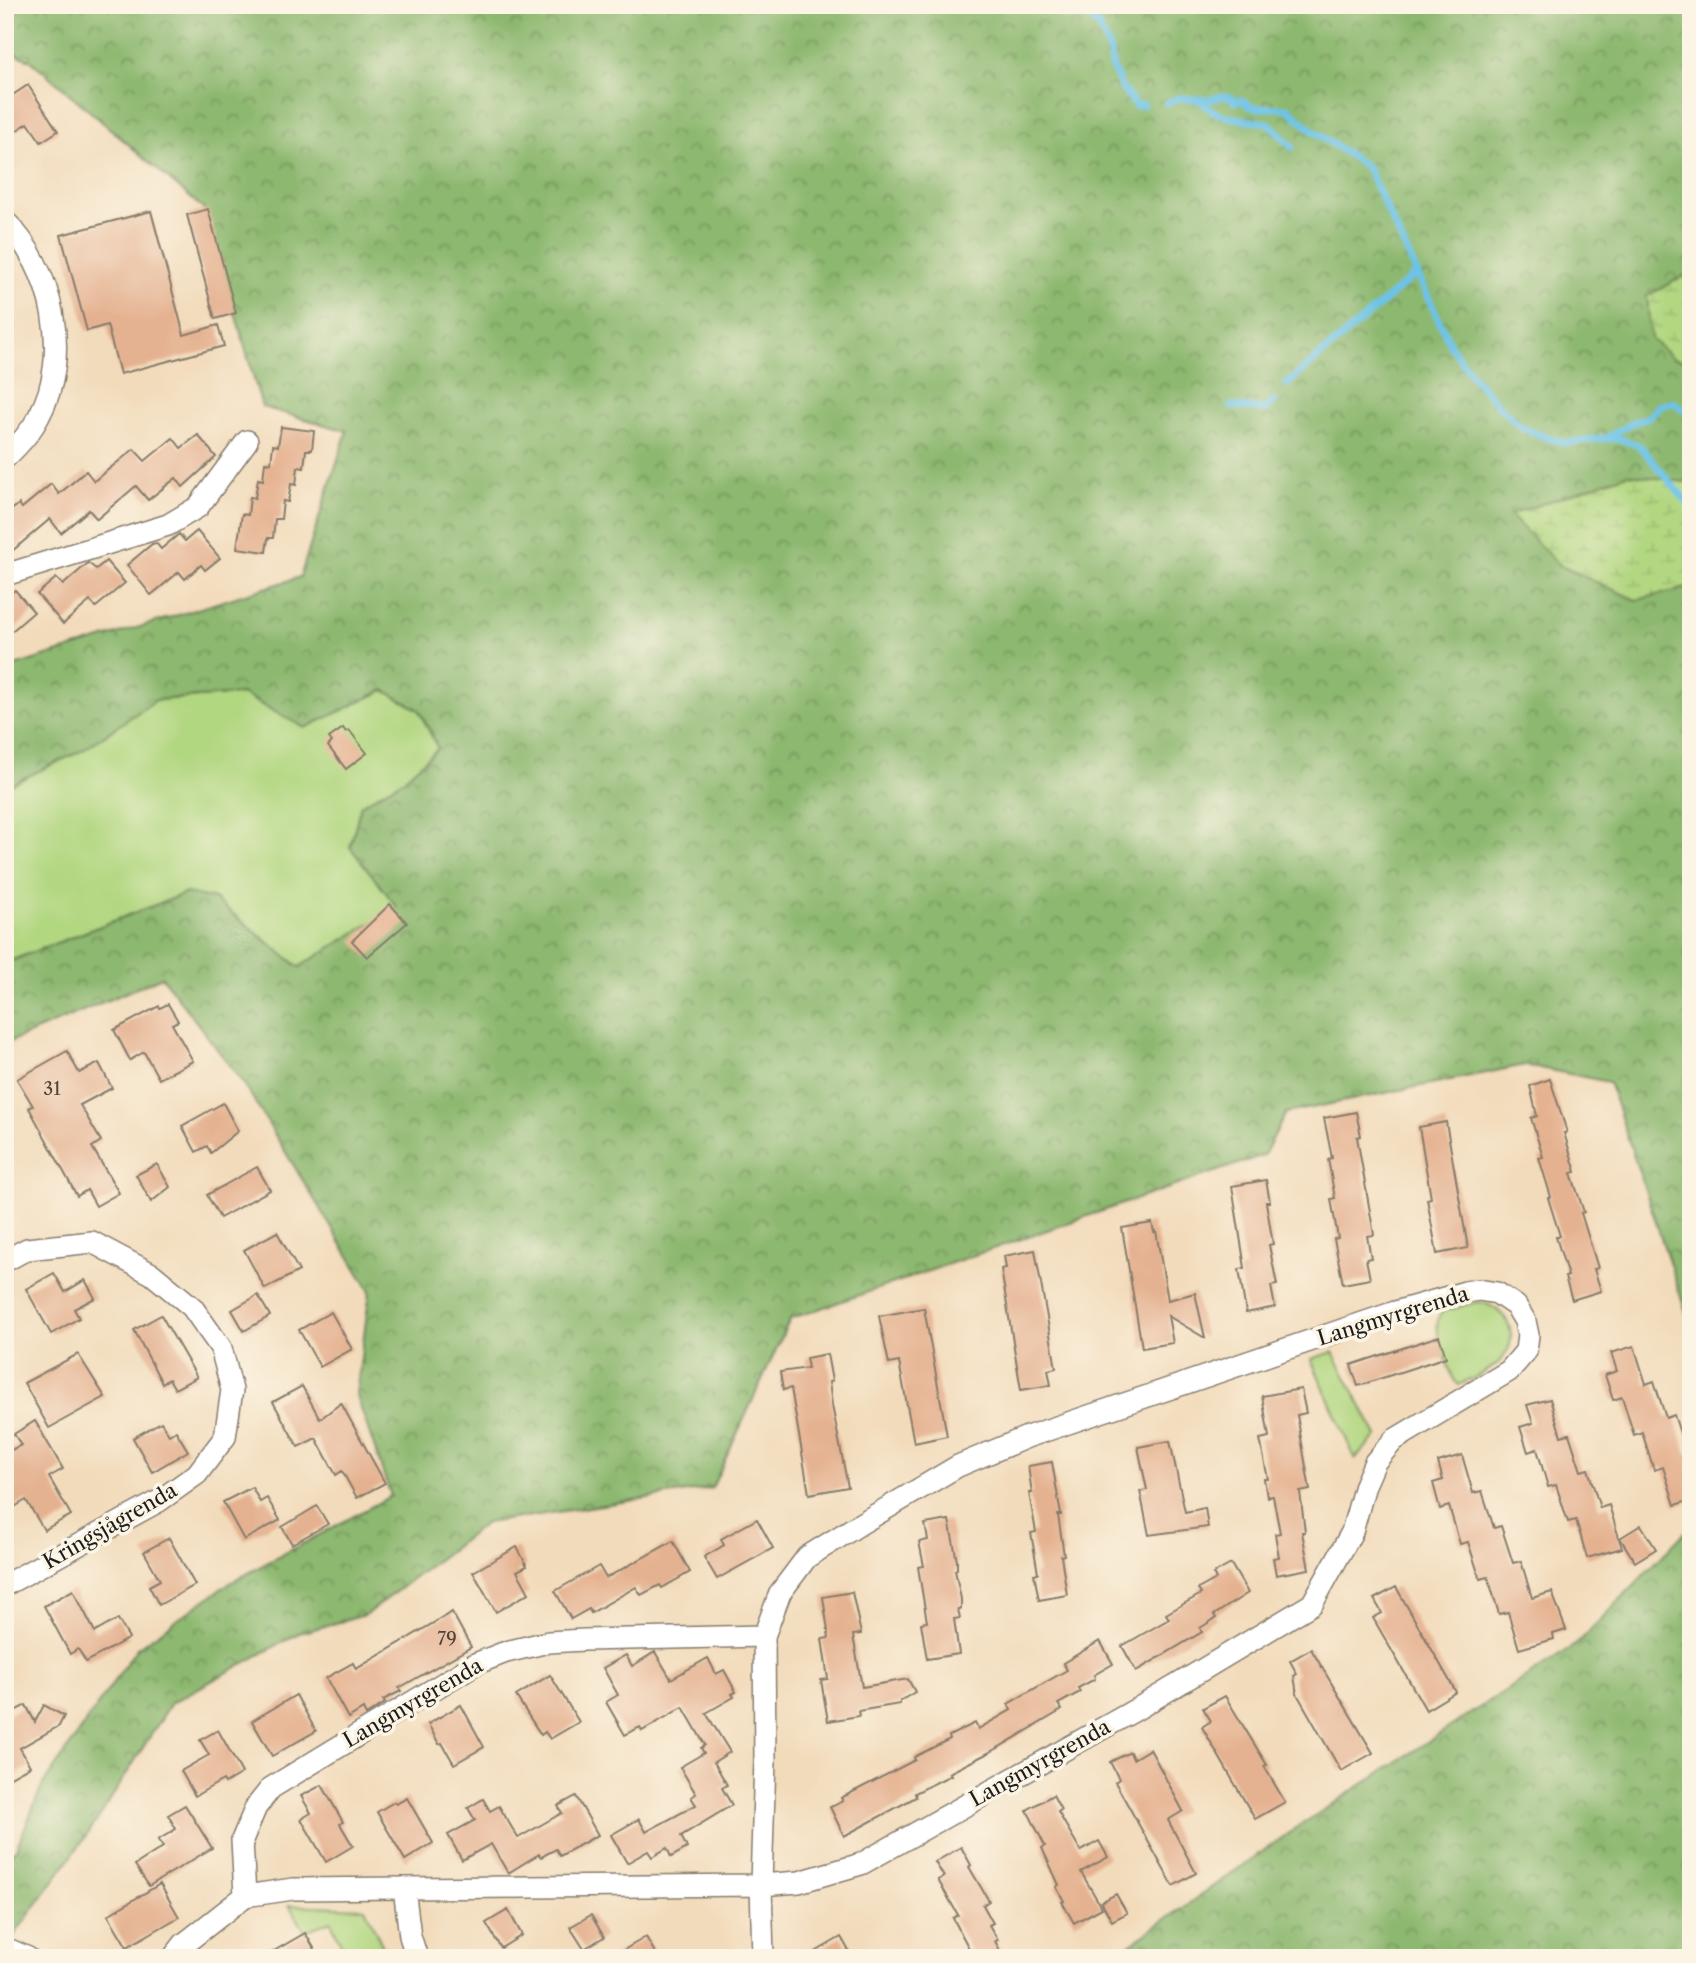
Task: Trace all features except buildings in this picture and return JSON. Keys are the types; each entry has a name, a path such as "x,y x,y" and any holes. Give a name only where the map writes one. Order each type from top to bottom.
{"street":[{"path":"5,221 17,232 42,275 53,315 55,351 52,380 40,416 5,458"},
{"path":"5,575 167,525 198,507 247,441"},
{"name":"Kringsjågrenda","path":"5,1261 27,1249 92,1242 152,1275 192,1307 221,1348 232,1390 225,1437 197,1474 159,1501 5,1585"},
{"name":"Langmyrgrenda","path":"173,1958 184,1944 245,1896 293,1889 761,1885 799,1882 861,1864 1137,1709 1312,1604 1352,1532 1365,1485 1375,1462 1394,1440 1509,1371 1526,1351 1528,1335 1525,1321 1516,1306 1497,1293 1478,1290 1465,1292 1395,1312 1027,1437 958,1466 807,1557 780,1593 764,1636 765,1760 761,1885 763,1958"},
{"name":"Langmyrgrenda","path":"245,1896 242,1840 256,1807 271,1788 475,1664 506,1652 548,1643 764,1636"},
{"path":"404,1888 410,1936 417,1958"},
{"path":"5,1948 28,1958"}],"green space":[{"path":"5,5 1691,5 1691,272 1647,296 1673,358 1691,362 1691,483 1628,474 1559,565 1636,600 1691,587 1691,1327 1609,1082 1525,1065 1286,1113 1264,1155 790,1319 712,1488 486,1523 365,1615 299,1633 171,1703 97,1821 10,1941 5,1958 5,1857 16,1849 42,1786 137,1648 228,1584 391,1496 356,1394 370,1291 246,1087 162,977 5,1044 5,963 186,893 214,899 299,967 397,907 350,847 361,805 403,780 438,748 419,710 384,690 305,728 242,694 156,700 83,750 5,787 5,669 300,577 347,431 262,407 206,211 30,60 5,50"},
{"path":"1691,272 1691,362 1673,358 1651,339 1647,296"},
{"path":"1628,474 1691,483 1691,587 1636,600 1559,565 1510,515"},
{"path":"384,690 419,710 438,749 403,780 361,805 350,847 398,907 299,967 214,899 186,893 5,963 5,787 83,750 156,700 242,694 305,728"},
{"path":"1478,1302 1496,1309 1503,1316 1511,1332 1511,1341 1498,1363 1459,1385 1454,1380 1438,1337 1438,1320 1441,1312"},
{"path":"1333,1352 1377,1436 1355,1459 1311,1359"},
{"path":"1691,1526 1691,1958 1111,1958 1296,1828 1578,1643"},
{"path":"289,1905 365,1908 388,1958 352,1958 342,1946 331,1921 305,1931"}],"waterway":[{"path":"1079,5 1099,27 1122,88 1136,106 1143,105"},
{"path":"1167,103 1179,98 1208,100 1223,96 1258,108 1287,108 1312,130 1367,167 1452,348 1501,408 1522,428 1565,443 1606,438 1640,446 1691,507"},
{"path":"1199,99 1222,115 1270,124 1292,147"},
{"path":"1287,384 1417,273"},
{"path":"1231,406 1265,410 1274,401"},
{"path":"1607,438 1632,423 1649,417 1660,405 1673,402 1684,410 1691,408"}]}
